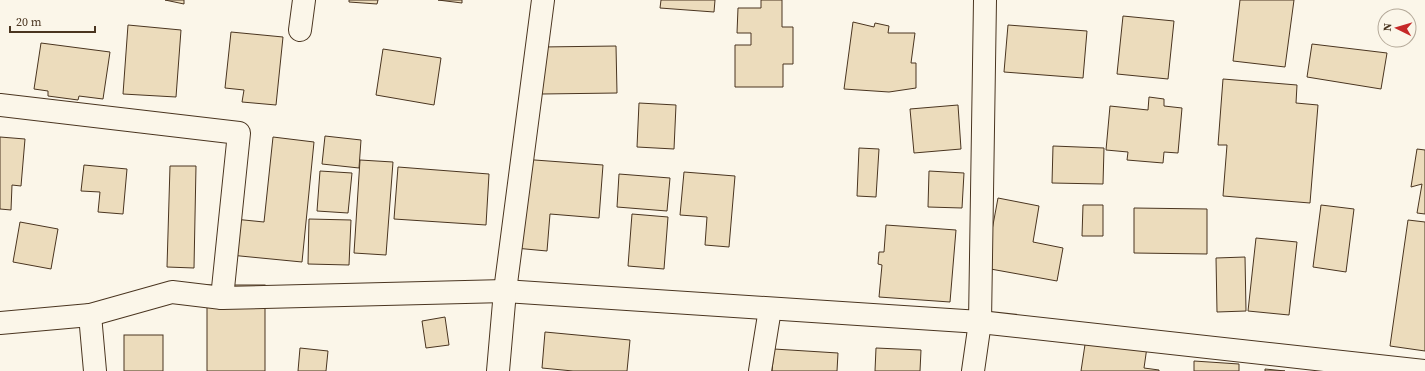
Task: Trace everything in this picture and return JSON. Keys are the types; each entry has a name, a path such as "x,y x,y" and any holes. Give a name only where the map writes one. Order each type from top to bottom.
{"street":[{"path":"300,30 304,0"},
{"path":"498,371 505,291 543,0"},
{"path":"973,371 980,322 985,0"},
{"path":"0,105 239,134 222,298"},
{"path":"0,323 90,314 172,292 222,298 505,291 980,322 1424,371"},
{"path":"760,371 770,309"},
{"path":"90,314 95,371"}],"building":[{"path":"165,0 184,0 184,4"},
{"path":"349,0 378,0 377,4 349,2"},
{"path":"438,0 462,0 462,3"},
{"path":"661,0 715,0 714,12 660,8"},
{"path":"761,0 782,0 782,27 793,27 793,64 783,64 783,87 735,87 735,45 751,45 751,33 737,33 738,8 761,8"},
{"path":"1240,0 1294,0 1285,67 1233,61"},
{"path":"1123,16 1174,21 1168,79 1117,74"},
{"path":"853,22 874,27 875,23 889,26 888,33 915,33 911,63 916,63 916,88 889,92 844,89"},
{"path":"128,25 181,30 176,97 123,94"},
{"path":"1008,25 1087,31 1083,78 1004,72"},
{"path":"231,32 283,37 276,105 242,102 244,90 225,88"},
{"path":"41,43 110,52 103,99 79,96 78,100 48,96 48,91 34,89"},
{"path":"1312,44 1387,53 1381,89 1307,77"},
{"path":"616,46 617,93 542,94 541,47"},
{"path":"383,49 441,58 434,105 376,95"},
{"path":"1223,79 1297,85 1296,103 1318,105 1310,203 1223,196 1227,145 1218,145"},
{"path":"1149,97 1164,99 1164,106 1182,108 1178,153 1164,152 1163,163 1127,160 1128,152 1106,150 1110,106 1148,110"},
{"path":"639,103 676,105 674,149 637,147"},
{"path":"958,105 961,149 914,153 910,109"},
{"path":"325,136 361,140 359,168 322,164"},
{"path":"0,137 25,139 21,186 12,185 11,210 0,209"},
{"path":"273,137 314,142 302,262 230,255 234,219 264,222"},
{"path":"1053,146 1104,148 1103,184 1052,183"},
{"path":"859,148 879,149 876,197 857,196"},
{"path":"1417,149 1425,150 1425,214 1417,213 1422,184 1411,187"},
{"path":"521,159 603,165 599,218 550,214 547,251 515,248"},
{"path":"360,160 393,162 386,255 354,253"},
{"path":"84,165 127,169 123,214 98,212 100,192 81,191"},
{"path":"170,166 196,166 194,268 167,267"},
{"path":"398,167 489,174 486,225 394,219"},
{"path":"320,171 352,173 348,213 317,211"},
{"path":"929,171 964,173 962,208 928,207"},
{"path":"684,172 735,176 729,247 705,245 707,217 680,215"},
{"path":"619,174 670,178 667,211 617,207"},
{"path":"998,198 1039,206 1033,242 1063,248 1057,281 985,268"},
{"path":"1083,205 1103,205 1103,236 1082,236"},
{"path":"1321,205 1354,209 1346,272 1313,267"},
{"path":"1134,208 1207,209 1207,254 1134,253"},
{"path":"632,214 668,217 664,269 628,266"},
{"path":"309,219 351,220 349,265 308,264"},
{"path":"1408,220 1425,222 1425,351 1390,346"},
{"path":"20,222 58,229 51,269 13,262"},
{"path":"886,225 956,230 950,302 879,297 882,265 878,264 879,252 884,252"},
{"path":"1256,238 1297,242 1289,315 1248,311"},
{"path":"1245,257 1246,311 1217,312 1216,258"},
{"path":"207,285 265,285 265,371 207,371"},
{"path":"445,317 449,345 426,348 422,321"},
{"path":"545,332 630,340 627,371 573,371 542,368"},
{"path":"124,335 163,335 163,371 124,371"},
{"path":"1086,338 1147,347 1144,368 1159,371 1081,371"},
{"path":"300,348 328,351 326,371 298,371"},
{"path":"876,348 921,350 920,371 875,371"},
{"path":"774,349 838,353 837,371 772,371"},
{"path":"1194,361 1239,364 1239,371 1194,371"},
{"path":"1265,369 1285,371 1265,371"}]}
